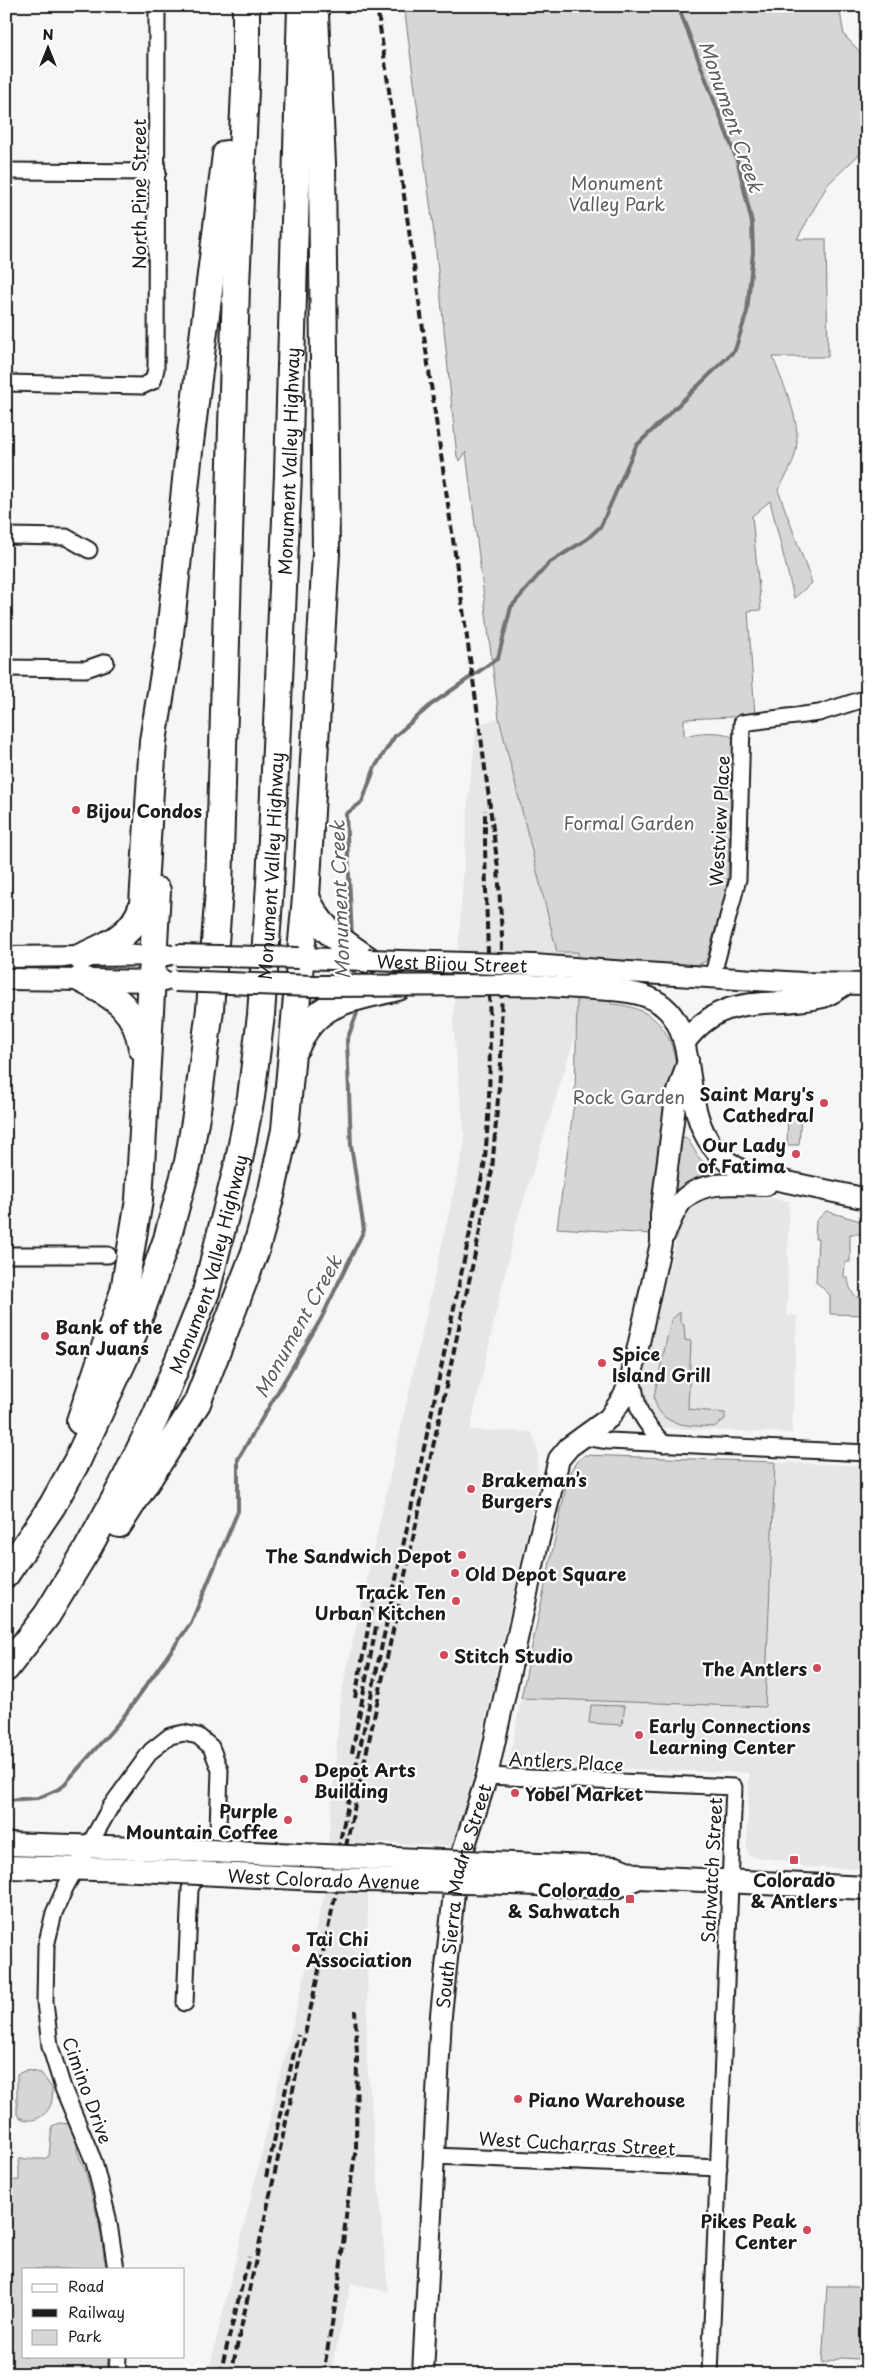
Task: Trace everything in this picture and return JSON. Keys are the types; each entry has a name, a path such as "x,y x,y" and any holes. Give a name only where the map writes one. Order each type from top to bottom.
{"highway":[{"path":"145,1072 141,1045 131,1015 81,968 134,924 141,910 153,741 165,670 224,172 241,6"},
{"path":"6,1574 52,1506 77,1461 125,1357 167,1239 188,1162 197,1110 210,1009 219,890 236,285 246,68 246,6"},
{"name":"Monument Valley Highway","path":"6,1668 47,1615 122,1486 156,1416 206,1292 240,1160 251,1097 261,1015 270,884 288,474 301,6"},
{"path":"47,1615 118,1526 197,1403 255,1252 271,1195 285,1130 306,897 326,554 322,164 314,6"},
{"path":"6,1574 51,1486 82,1417 124,1291 139,1200 145,1072 163,981 165,955 165,670"},
{"path":"306,897 320,924 331,935 368,960"},
{"path":"293,1053 308,1023 327,1007 402,985"}],"main road":[{"name":"West Bijou Street","path":"6,979 165,955 534,965 612,980"},
{"name":"West Bijou Street","path":"6,957 163,981 297,985 530,985 612,980 712,978 867,984"},
{"path":"612,980 644,995 659,1004 671,1015 687,1052 691,1091 698,1122 712,1147 736,1168 798,1186 845,1193 867,1199"},
{"path":"661,1243 661,1214 676,1098 687,1052 698,1025 728,1008 824,997 847,984"},
{"path":"661,1243 675,1211 686,1196 707,1186 798,1186"},
{"name":"South Sierra Madre Street","path":"423,2374 441,2015 456,1873 487,1776 556,1470 564,1453 609,1418 624,1396 632,1374 661,1243"},
{"name":"West Colorado Avenue","path":"6,1844 89,1846 513,1874"},
{"name":"West Colorado Avenue","path":"6,1867 75,1868 317,1879 513,1874 616,1868 639,1877 867,1888"}],"street":[{"name":"North Pine Street","path":"6,383 142,386 152,381 156,369 158,6"},
{"path":"6,171 158,172"},
{"path":"6,536 66,537 89,550"},
{"path":"6,668 86,669 106,662"},
{"name":"Westview Place","path":"712,978 738,879 742,723 819,713 867,698"},
{"path":"6,1254 108,1255"},
{"path":"632,1374 637,1408 642,1418 664,1444"},
{"path":"584,1437 610,1441 867,1453"},
{"name":"Cimino Drive","path":"116,2268 108,2218 94,2162 53,2059 45,2002 45,1959 48,1931 54,1913 75,1868 126,1782 151,1751 170,1736 184,1733 198,1736 212,1747 220,1770 218,1829 190,1889 185,2003"},
{"name":"Antlers Place","path":"487,1776 734,1787"},
{"name":"Sahwatch Street","path":"719,2168 734,1787"},
{"name":"West Cucharras Street","path":"434,2156 719,2168"},
{"path":"710,2374 719,2168"},
{"path":"117,2374 118,2358"}],"shaded area":[{"path":"499,718 557,952 578,952 578,1027 515,1228 470,1430 532,1432 538,1453 536,1492 464,1818 453,1847 379,1842 368,1895 367,2060 388,2292 351,2283 330,2374 208,2374 324,1895 341,1695 465,1141 453,1024 469,790 477,725"},
{"path":"726,1192 789,1201 787,1315 797,1316 792,1433 664,1428 653,1424 648,1417 639,1387 681,1221 691,1204 699,1198"},
{"path":"775,1462 867,1466 867,1869 804,1867 793,1862 749,1856 747,1847 749,1773 515,1765 510,1758 521,1698 765,1707"}],"green space":[{"name":"Monument Valley Park","path":"404,6 839,6 844,35 867,59 867,147 828,184 797,239 826,239 828,357 773,357 793,411 797,438 796,452 791,466 778,490 812,583 794,598 770,501 752,516 761,610 748,611 755,716 684,719 684,737 709,733 729,735 733,738 728,876 725,896 706,961 698,965 675,966 614,960 611,1004 637,1009 657,1022 670,1041 676,1068 652,1234 557,1228 575,1096 578,952 557,952 499,718 466,452 460,461 457,457 435,241"},
{"path":"788,1111 800,1112 801,1114 799,1145 787,1145"},
{"path":"682,1137 687,1138 699,1158 714,1171 714,1175 682,1191 676,1189 674,1185"},
{"path":"826,1211 864,1222 864,1234 850,1234 850,1262 845,1262 844,1277 848,1278 851,1290 856,1296 867,1301 867,1315 830,1314 830,1295 816,1282 818,1239 815,1239 816,1221"},
{"path":"680,1312 680,1322 684,1325 685,1340 691,1341 688,1409 725,1413 725,1419 714,1427 685,1425 668,1419 657,1406 654,1396 671,1320"},
{"path":"585,1455 775,1462 765,1707 521,1698 569,1473 577,1461"},
{"path":"591,1705 625,1706 622,1725 589,1723"},
{"path":"859,2012 867,2013 867,2146 863,2146 866,2041 858,2031"},
{"path":"27,2070 41,2073 52,2088 52,2100 49,2109 41,2117 31,2120 26,2120 17,2115 17,2074"},
{"path":"59,2123 70,2124 78,2137 77,2151 85,2169 99,2223 106,2268 22,2268 22,2358 108,2358 107,2374 6,2374 6,2181 19,2180 19,2159 44,2159 49,2156 52,2126"},
{"path":"827,2286 867,2286 867,2351 859,2359 841,2358 822,2364"}],"waterway":[{"name":"Monument Creek","path":"352,937 346,814 362,802 375,767 395,736 432,704 498,658 511,607 549,563 587,539 601,526 636,446 735,350 747,312 753,252 752,223 738,163 678,6"},
{"name":"Monument Creek","path":"353,964 354,980"},
{"name":"Monument Creek","path":"6,1800 38,1798 61,1788 122,1719 191,1623 238,1511 238,1459 321,1319 364,1230 351,1145 347,1040 357,1013 356,1007"}],"railway":[{"path":"231,2374 478,1240 492,1170 501,1063 502,936 498,868 377,6"},
{"path":"333,1874 484,1167 488,1123 490,1034 485,810"},
{"path":"355,1698 374,1597"},
{"path":"352,1753 376,1627"},
{"path":"323,2374 338,2290 347,2207 356,2148 357,2055 355,2010"},
{"path":"266,2177 298,2035"},
{"path":"220,2374 249,2257"}],"place":[{"name":"Bijou Condos","path":"76,810"},
{"name":"Saint Mary's Cathedral","path":"824,1103"},
{"name":"Our Lady of Fatima","path":"796,1154"},
{"name":"Bank of the San Juans","path":"45,1336"},
{"name":"Spice Island Grill","path":"602,1363"},
{"name":"Brakeman’s Burgers","path":"471,1489"},
{"name":"The Sandwich Depot","path":"462,1555"},
{"name":"Old Depot Square","path":"455,1573"},
{"name":"Track Ten Urban Kitchen","path":"456,1601"},
{"name":"Stitch Studio","path":"444,1655"},
{"name":"The Antlers","path":"817,1668"},
{"name":"Early Connections Learning Center","path":"639,1735"},
{"name":"Depot Arts Building","path":"304,1779"},
{"name":"Yobel Market","path":"515,1793"},
{"name":"Purple Mountain Coffee","path":"288,1820"},
{"name":"Colorado & Antlers","path":"794,1860"},
{"name":"Colorado & Sahwatch","path":"630,1899"},
{"name":"Tai Chi Association","path":"296,1948"},
{"name":"Piano Warehouse","path":"518,2099"},
{"name":"Pikes Peak Center","path":"807,2230"}],"park label":[{"name":"Formal Garden","path":"629,822"},
{"name":"Rock Garden","path":"629,1096"}]}
